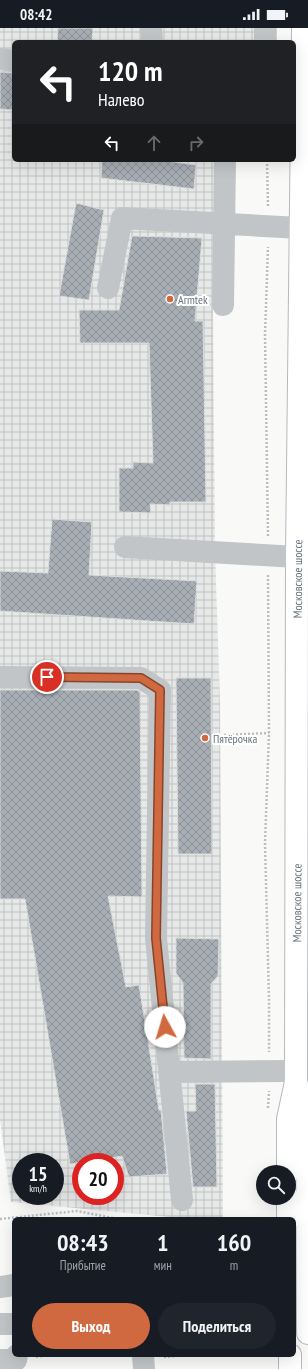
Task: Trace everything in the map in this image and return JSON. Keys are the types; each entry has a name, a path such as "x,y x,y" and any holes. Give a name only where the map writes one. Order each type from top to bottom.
{"main road":[{"name":"Московское шоссе","path":"288,1165 288,1119 302,962 303,627 297,557 303,463 298,76 303,28"},
{"name":"Московское шоссе","path":"292,1076 307,1116 308,1333"},
{"path":"288,1205 288,1217"},
{"path":"290,1357 290,1369"}],"lane":[{"path":"151,28 152,40"},
{"path":"265,28 266,40"},
{"path":"0,60 12,61"},
{"path":"223,305 225,162"},
{"path":"108,288 122,218 300,228"},
{"path":"125,547 297,557"},
{"path":"0,677 141,678 160,690 156,938 182,1200"},
{"path":"169,1072 292,1076"},
{"path":"0,1287 12,1285"},
{"path":"0,1324 12,1324"}],"path":[{"path":"268,162 269,226 265,335 269,733 265,843 269,999"},
{"path":"224,735 269,733"},
{"path":"0,1218 77,1210 109,1217"},
{"path":"143,1361 173,1357"}],"shaded area":[{"path":"0,28 277,28 277,40 12,40 12,162 214,162 213,315 215,552 220,702 223,1217 170,1217 43,1205 64,1205 64,1153 12,1153 12,1202 0,1120"}],"building":[{"path":"58,28 93,28 92,40 57,40"},
{"path":"0,72 12,73 12,110 0,109"},
{"path":"102,162 174,162 196,165 194,189 101,178"},
{"path":"76,203 104,210 89,300 59,296"},
{"path":"132,236 202,238 195,321 203,321 206,502 170,502 170,505 150,504 151,513 119,512 119,468 133,468 133,462 153,463 149,343 80,343 79,310 119,310"},
{"path":"52,519 92,522 89,575 197,581 194,624 0,611 0,571 48,573"},
{"path":"176,678 211,678 212,854 178,854"},
{"path":"0,690 137,690 140,692 142,897 108,896 126,987 139,985 159,1110 161,1110 167,1174 129,1177 124,1162 124,1153 72,1153 72,1164 70,1164 25,899 0,899"},
{"path":"176,938 219,939 218,976 211,984 211,1059 184,1058 183,983 176,973"},
{"path":"195,1084 215,1084 217,1187 193,1187 186,1111 196,1111"}],"place":[{"name":"Armtek","path":"170,299"},
{"name":"Пятёрочка","path":"205,738"}],"route":[{"path":"47,677 141,678 160,690 156,938 165,1027"}]}
